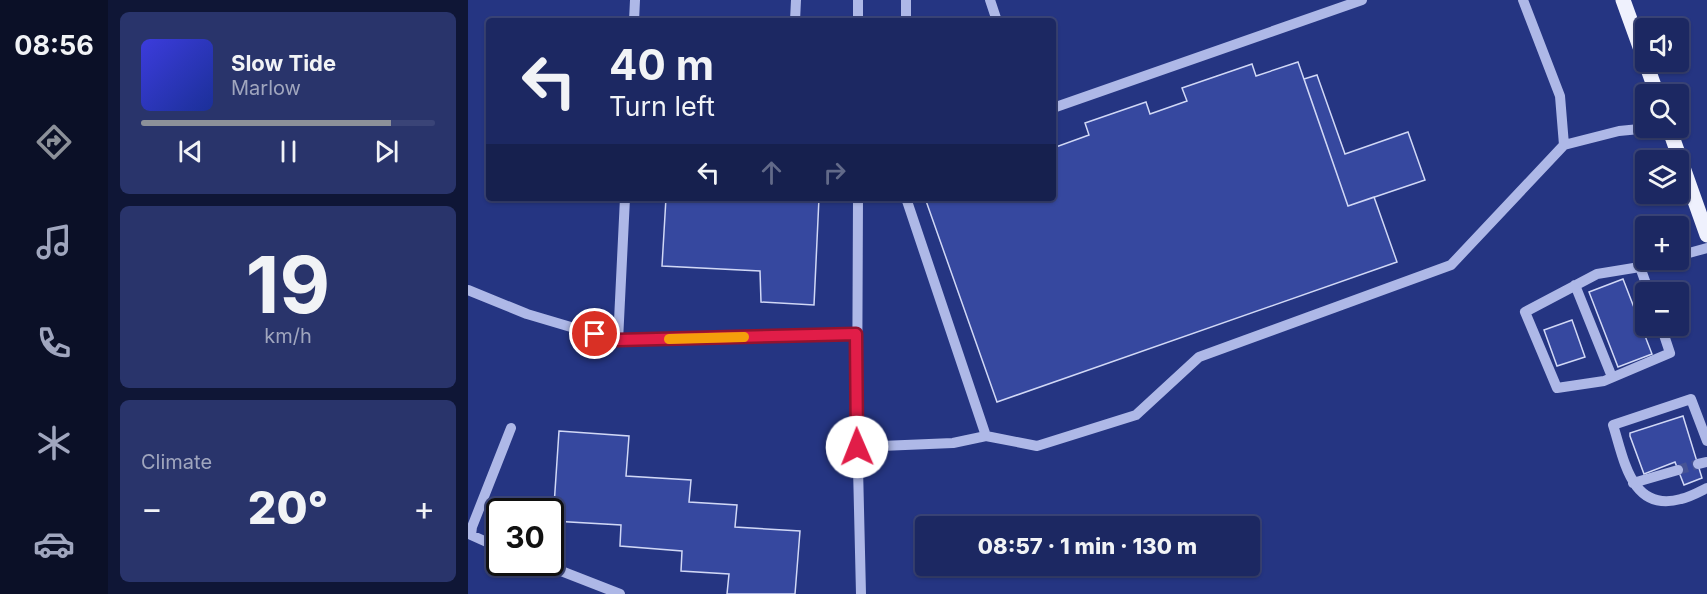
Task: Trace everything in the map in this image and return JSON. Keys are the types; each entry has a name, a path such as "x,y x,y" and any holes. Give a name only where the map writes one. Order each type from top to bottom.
{"main road":[{"path":"1623,0 1653,84"},
{"path":"1673,138 1707,235"}],"street":[{"path":"634,18 635,0"},
{"path":"795,18 796,0"},
{"path":"858,0 858,18"},
{"path":"906,0 906,18"},
{"path":"990,0 996,18"},
{"path":"1056,107 1362,0"},
{"path":"1523,0 1560,96 1564,145"},
{"path":"857,447 953,443 986,436 1037,446 1136,415 1199,357 1451,265 1564,145 1619,131 1635,129"},
{"path":"618,340 625,201"},
{"path":"858,201 856,334 861,594"},
{"path":"907,201 986,436"},
{"path":"1689,253 1707,248"},
{"path":"1635,268 1597,274 1525,312 1557,388 1604,381 1670,354 1664,336"},
{"path":"1575,285 1612,377"},
{"path":"468,290 527,314 618,340 856,334"},
{"path":"1707,441 1691,399 1613,424 1633,483 1639,492 1668,502 1683,499 1707,488"},
{"path":"486,542 471,535 472,527 511,428"},
{"path":"1633,483 1678,470"},
{"path":"564,572 620,594"}],"building":[{"path":"1298,62 1348,206 1374,197 1397,262 997,402 926,201 1056,201 1056,147 1089,135 1085,123 1146,102 1150,114 1187,101 1182,88 1252,64 1256,76"},
{"path":"1317,75 1345,154 1408,132 1425,180 1348,206 1304,79"},
{"path":"666,201 819,201 814,305 761,302 760,271 662,266"},
{"path":"1623,279 1635,310 1635,336 1645,336 1652,354 1618,367 1589,292"},
{"path":"1572,320 1585,357 1557,366 1544,330"},
{"path":"1683,416 1702,478 1684,485 1675,462 1644,474 1630,433"},
{"path":"559,431 629,436 626,476 691,480 689,502 737,505 735,527 800,531 795,594 727,594 729,574 681,571 682,551 620,546 621,525 564,522 564,498 555,498"}],"tunnel":[{"path":"1678,470 1698,464"}],"slow traffic":[{"path":"669,339 744,337"}],"route":[{"path":"595,334 618,340 856,334 857,447"}]}
